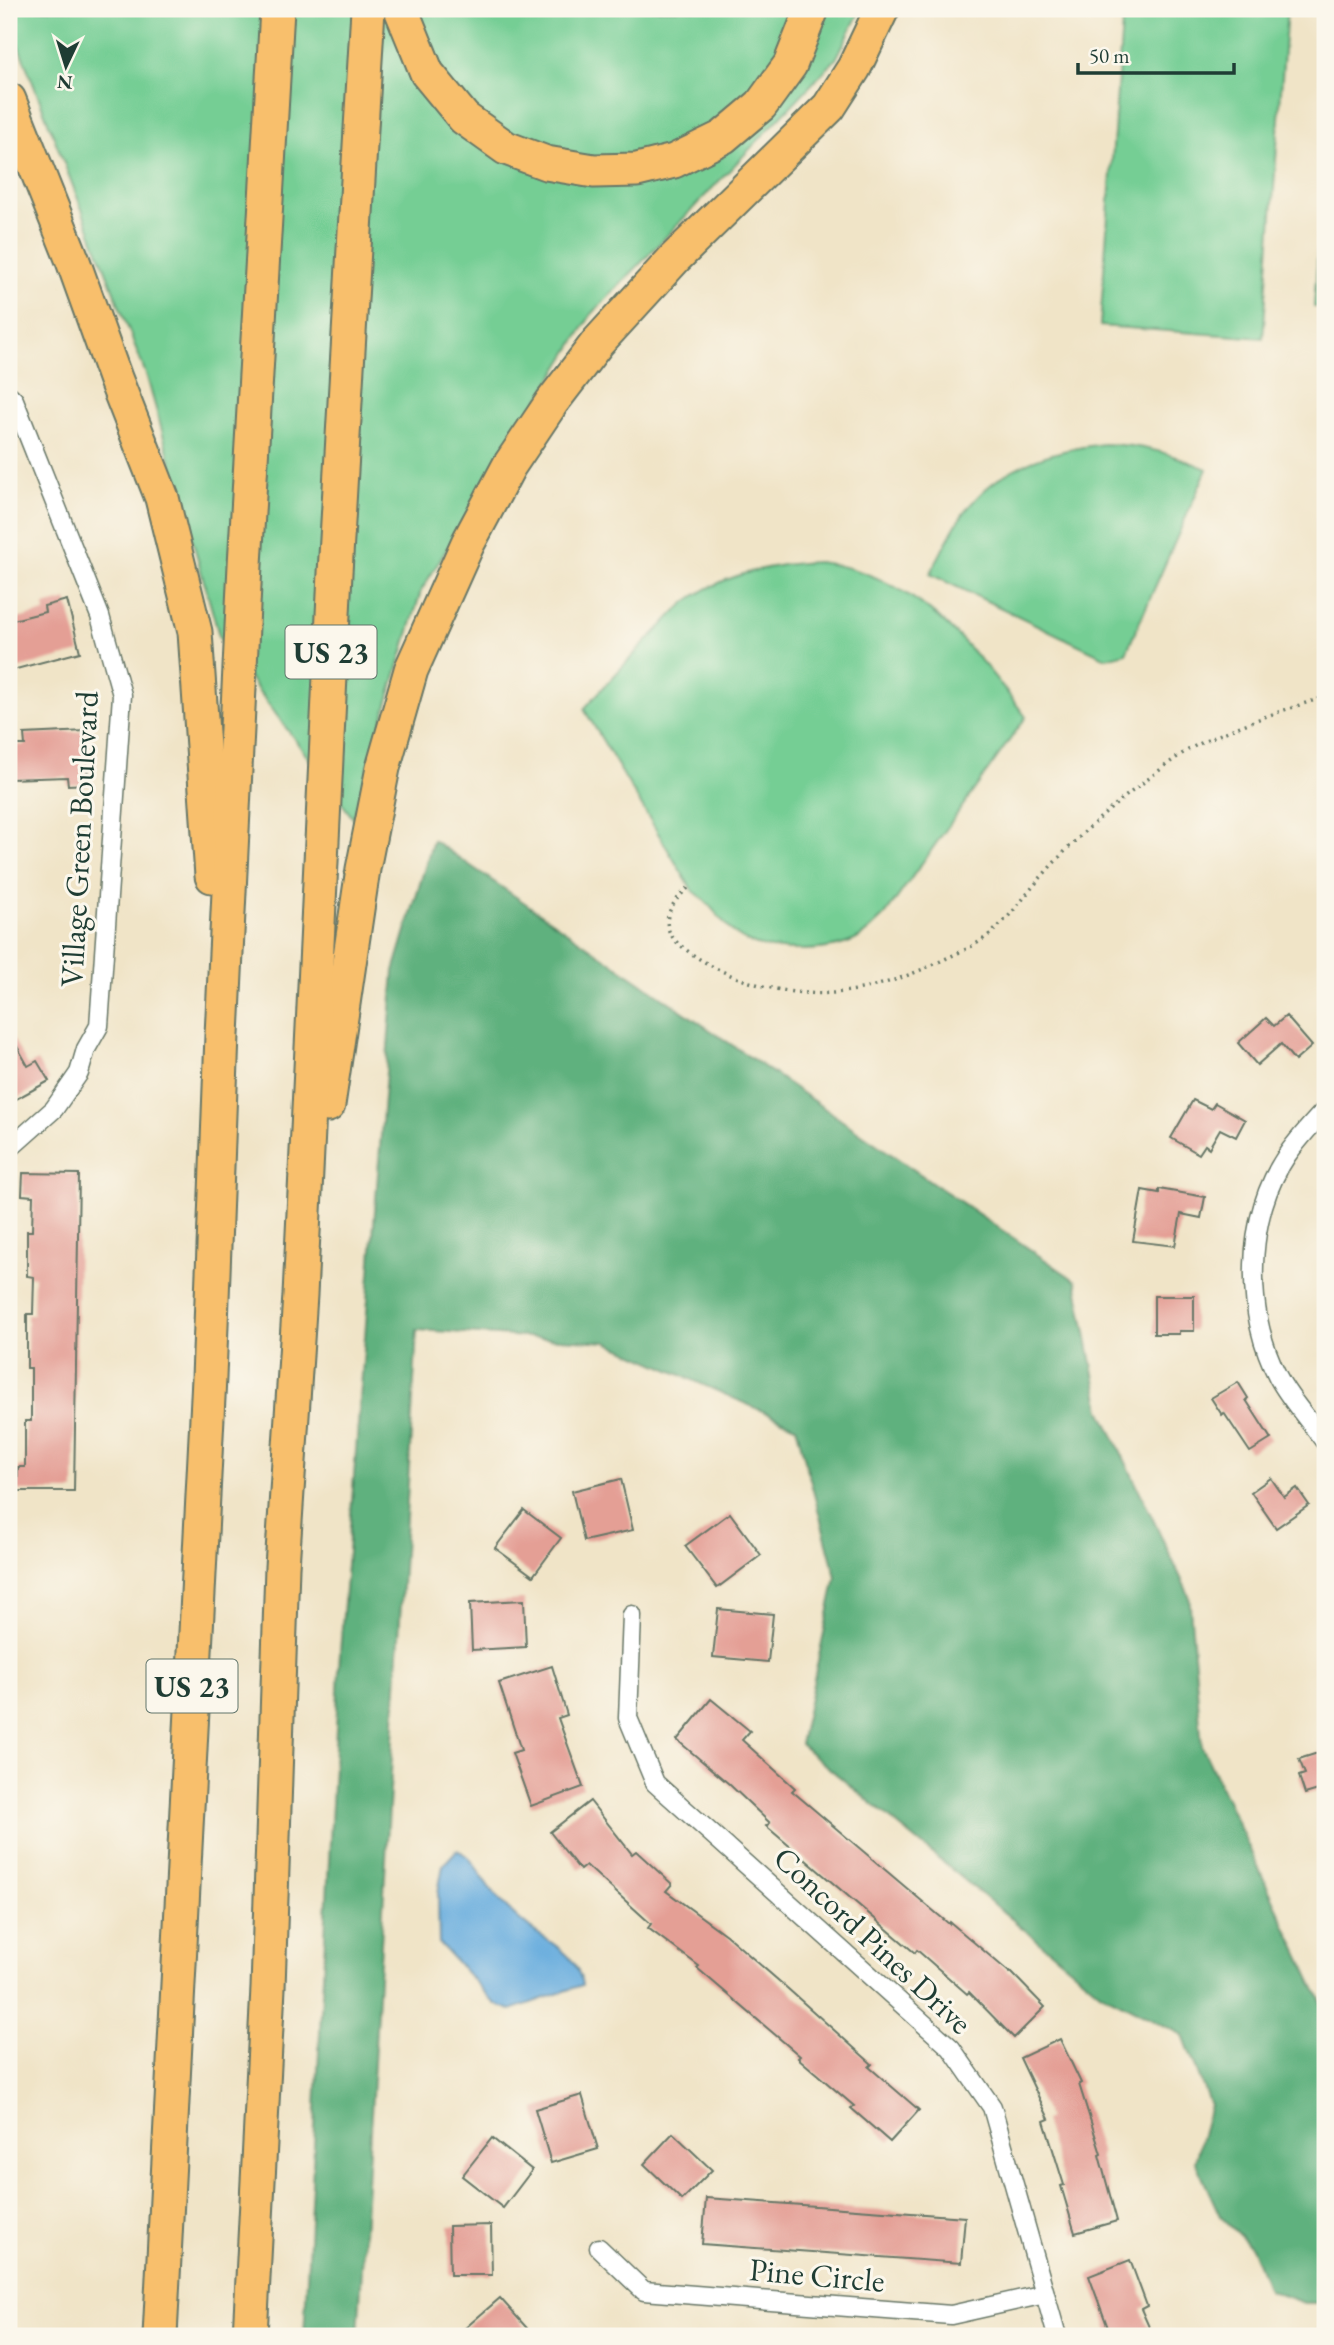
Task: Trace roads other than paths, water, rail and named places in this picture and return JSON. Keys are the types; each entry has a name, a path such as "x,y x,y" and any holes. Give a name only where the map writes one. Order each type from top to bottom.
{"highway":[{"name":"US 23","path":"159,2336 209,1378 245,551 277,9"},
{"name":"US 23","path":"250,2336 268,1988 282,1567 300,1295 335,560 368,9"},
{"path":"401,9 427,73 464,118 506,148 546,163 594,171 637,170 674,161 723,137 761,105 783,75 790,65 813,9"},
{"path":"300,1295 363,869 383,768 411,670 468,542 509,466 552,402 598,342 676,258 828,107 854,68 882,9"},
{"path":"9,100 162,498 195,632 222,1035"}],"street":[{"name":"Village Green Boulevard","path":"9,395 14,400 100,615 122,695 99,1026 86,1049 79,1073 54,1109 9,1149"},
{"path":"1325,1110 1285,1157 1269,1193 1257,1232 1253,1284 1267,1352 1279,1378 1325,1442"},
{"name":"Concord Pines Drive","path":"632,1615 628,1718 656,1783 951,2048 992,2106 1058,2336"},
{"name":"Pine Circle","path":"599,2248 644,2291 951,2315 1045,2294"}],"water":[{"path":"457,1850 472,1862 491,1890 514,1915 570,1958 580,1974 582,1985 511,2010 495,2004 439,1943 438,1893 443,1865"}]}
